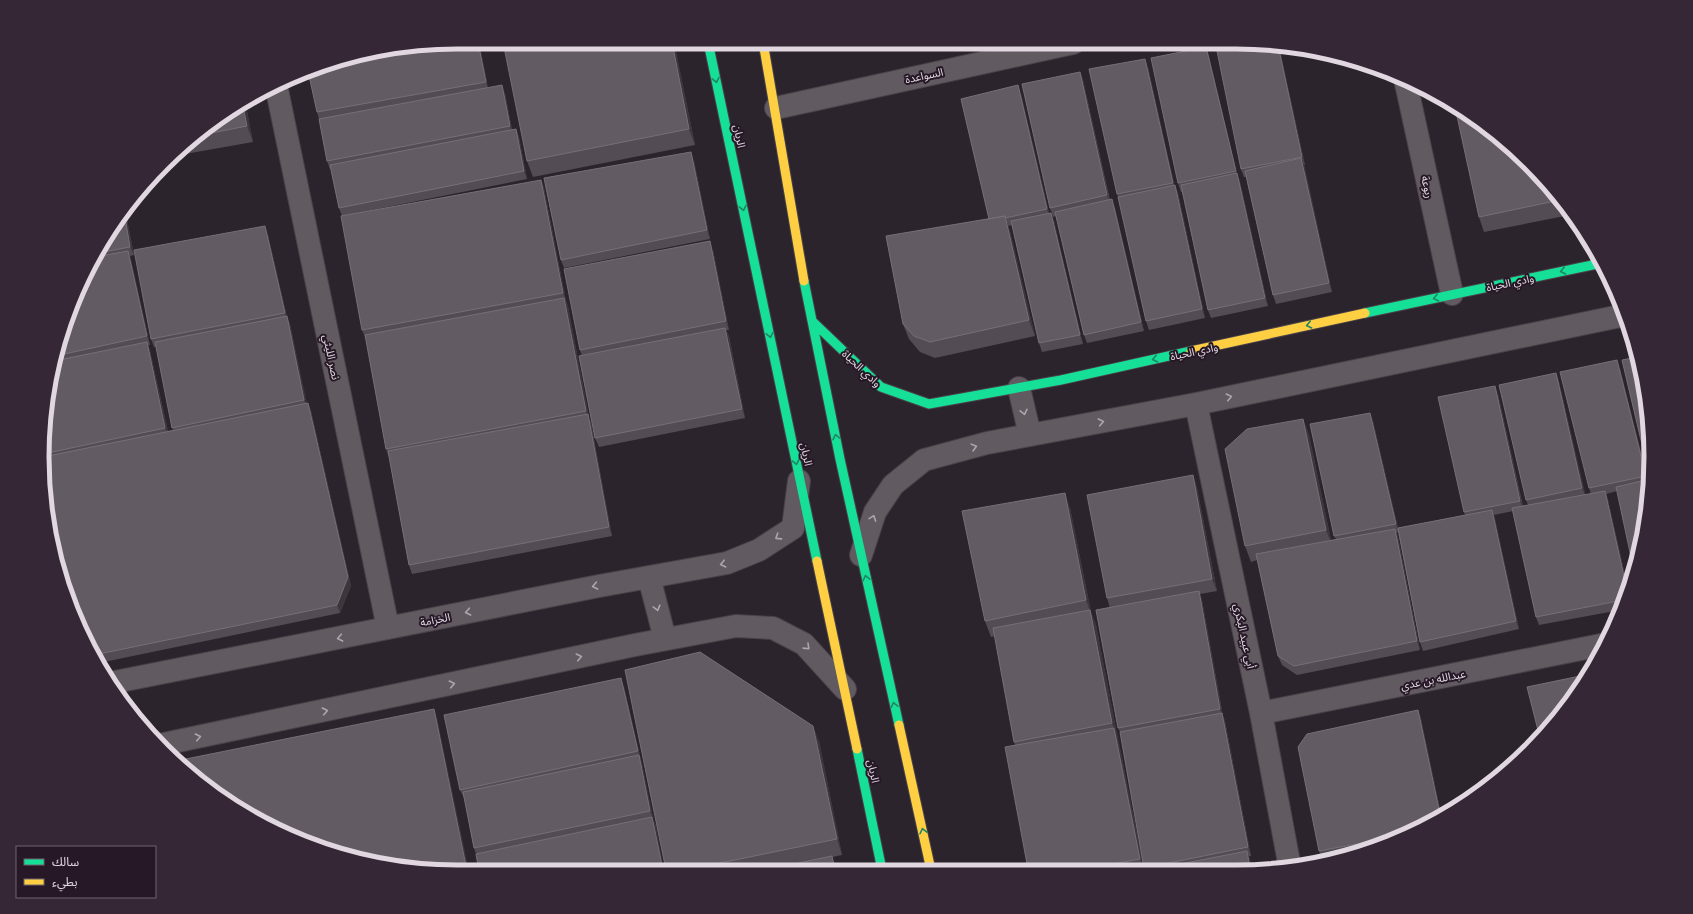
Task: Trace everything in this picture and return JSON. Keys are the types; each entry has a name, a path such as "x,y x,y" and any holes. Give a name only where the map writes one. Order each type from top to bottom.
{"street":[{"name":"الريان","path":"709,49 881,865"},
{"path":"763,49 776,108 812,321 861,555 930,865"},
{"name":"السواعدة","path":"776,108 1046,49"},
{"name":"ربوعة","path":"1407,87 1452,294"},
{"name":"نصر الليثي","path":"277,91 388,628"},
{"name":"وادي الحياة","path":"812,321 881,388 929,404 1019,388 1595,264"},
{"path":"861,555 875,512 893,485 924,460 987,443 1196,404 1619,316"},
{"path":"1019,388 1030,436"},
{"name":"أبي عبيد البكري","path":"1196,404 1261,713 1289,862"},
{"name":"الخزامة","path":"117,682 649,577 727,564 759,550 793,528 800,478"},
{"path":"649,577 665,639"},
{"path":"168,744 665,639 736,626 773,628 804,644 844,689"},
{"name":"عبدالله بن عدي","path":"1261,713 1597,646"}],"building":[{"path":"479,49 486,82 317,112 309,77 351,63 404,52"},
{"path":"504,49 673,49 689,129 527,161"},
{"path":"1196,49 1206,49 1236,171 1178,183 1151,58"},
{"path":"1217,49 1279,51 1302,157 1241,169"},
{"path":"1145,59 1173,183 1117,194 1089,69"},
{"path":"1080,72 1107,195 1050,208 1022,84"},
{"path":"502,85 510,126 327,161 319,119"},
{"path":"1018,85 1047,209 1005,218 1005,216 989,219 961,99"},
{"path":"244,110 247,126 208,134"},
{"path":"1457,114 1505,150 1543,188 1554,201 1479,217"},
{"path":"516,129 524,171 339,208 330,165"},
{"path":"691,152 707,230 561,260 544,178"},
{"path":"1301,158 1329,283 1273,295 1245,171"},
{"path":"1237,173 1265,298 1208,310 1181,185"},
{"path":"541,180 563,293 362,330 341,216"},
{"path":"1175,185 1202,309 1146,321 1118,197"},
{"path":"1112,199 1141,322 1084,335 1055,212"},
{"path":"1051,213 1080,335 1039,343 1011,221"},
{"path":"1005,216 1029,320 930,342 914,336 903,324 886,236"},
{"path":"125,220 130,247 105,252"},
{"path":"265,226 285,313 151,339 134,250"},
{"path":"710,241 726,321 580,350 564,269"},
{"path":"128,251 147,336 62,354 80,301 103,256"},
{"path":"564,298 586,411 386,449 365,335"},
{"path":"287,316 304,400 172,428 155,342"},
{"path":"725,328 742,409 595,438 579,356"},
{"path":"147,342 165,428 49,453 52,404 61,360"},
{"path":"1632,358 1641,404 1644,452 1622,360"},
{"path":"1617,360 1644,467 1643,477 1589,488 1560,372"},
{"path":"1556,373 1582,488 1526,500 1499,385"},
{"path":"1495,386 1520,501 1464,512 1438,397"},
{"path":"308,403 348,577 337,605 100,654 80,613 63,563 52,510 49,456"},
{"path":"1370,413 1396,524 1334,536 1310,424"},
{"path":"588,414 609,527 409,565 388,451"},
{"path":"1303,419 1326,530 1245,546 1225,449 1247,429"},
{"path":"1193,475 1212,579 1107,598 1087,495"},
{"path":"1643,481 1641,510 1631,558 1616,487"},
{"path":"1605,491 1625,580 1617,601 1536,617 1512,508"},
{"path":"1065,493 1086,600 985,621 962,511"},
{"path":"1492,510 1516,621 1420,642 1398,528"},
{"path":"1395,529 1417,641 1294,666 1278,656 1256,554"},
{"path":"1199,591 1220,709 1118,728 1096,610"},
{"path":"1090,610 1112,723 1014,742 993,628"},
{"path":"700,652 813,726 837,839 710,865 665,865 625,670"},
{"path":"1580,676 1560,705 1538,731 1527,687"},
{"path":"621,678 638,751 460,790 444,715"},
{"path":"434,709 466,865 404,862 377,857 351,851 301,834 277,823 230,796 183,759"},
{"path":"1418,710 1439,810 1416,823 1372,841 1319,851 1298,747 1307,734"},
{"path":"1222,713 1248,847 1159,865 1143,865 1120,732"},
{"path":"1114,728 1140,859 1108,865 1027,865 1005,747"},
{"path":"639,755 650,811 474,848 463,792"},
{"path":"652,817 662,865 478,865 476,854"},
{"path":"1247,851 1249,865 1236,865 1175,865"},
{"path":"832,856 834,865 789,865"}],"traffic: fast":[{"path":"709,49 817,561"},
{"path":"1365,313 1595,264"},
{"path":"804,281 840,459 899,725"},
{"path":"812,321 881,387 929,404 1061,380 1191,351"},
{"path":"857,749 881,865"}],"traffic: slow":[{"path":"764,49 804,281"},
{"path":"1191,351 1365,313"},
{"path":"817,561 857,749"},
{"path":"899,725 930,865"}]}
